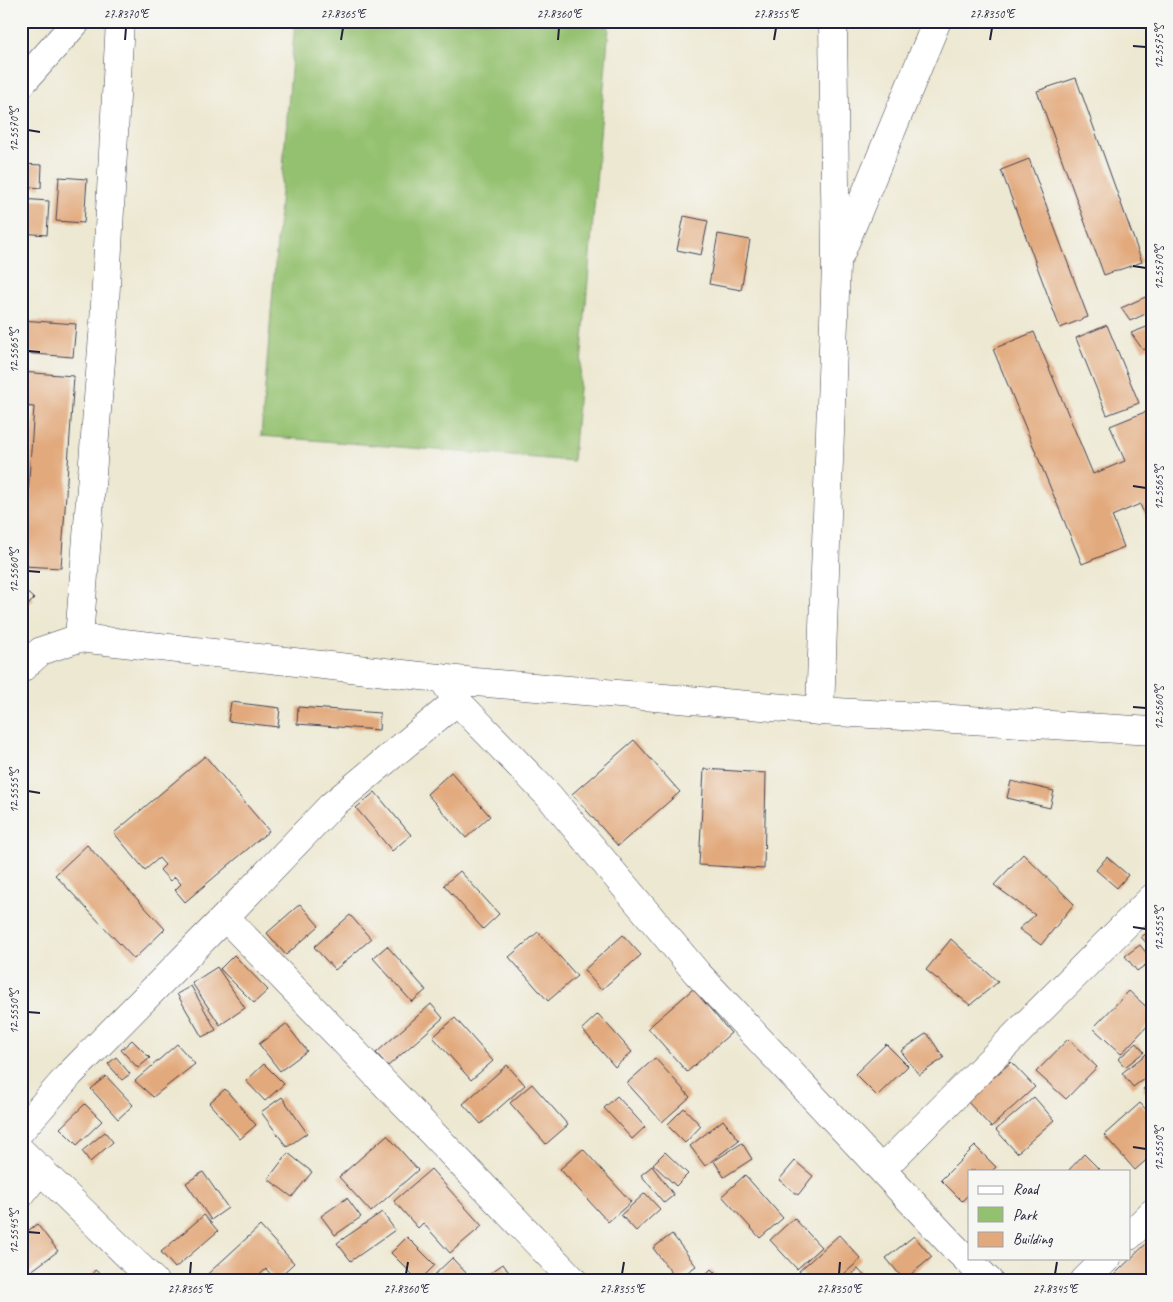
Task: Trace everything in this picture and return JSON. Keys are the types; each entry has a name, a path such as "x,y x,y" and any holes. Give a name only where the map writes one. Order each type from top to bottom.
{"street":[{"path":"21,84 77,21"},
{"path":"79,638 104,323 120,21"},
{"path":"820,710 836,265 833,21"},
{"path":"836,265 937,21"},
{"path":"21,669 41,651 79,638 475,682 820,710 1152,731"},
{"path":"442,678 457,701 549,796 697,973 954,1247 989,1281"},
{"path":"21,1130 70,1074 225,917 331,806 457,701"},
{"path":"882,1169 1152,898"},
{"path":"225,917 574,1281"},
{"path":"21,1151 154,1281"},
{"path":"21,1194 41,1169"},
{"path":"1130,1235 1152,1213"},
{"path":"1084,1281 1105,1260"}],"green space":[{"path":"295,21 551,21 609,26 573,461 261,436"}],"building":[{"path":"1076,78 1142,262 1104,275 1037,91"},
{"path":"1029,159 1088,317 1060,328 1001,170"},
{"path":"21,164 42,165 41,188 21,186"},
{"path":"59,177 87,179 84,223 56,221"},
{"path":"21,199 49,201 47,235 21,233"},
{"path":"684,216 708,221 701,255 677,250"},
{"path":"718,234 750,240 741,290 709,284"},
{"path":"1152,294 1152,311 1130,321 1121,308"},
{"path":"21,320 76,324 73,357 21,353"},
{"path":"1107,325 1139,403 1107,415 1076,338"},
{"path":"1152,325 1152,346 1143,350 1131,333"},
{"path":"1034,332 1093,474 1125,461 1110,426 1145,412 1152,428 1152,532 1140,504 1112,516 1124,547 1082,564 993,349"},
{"path":"21,372 74,376 61,568 23,566 34,407 21,406"},
{"path":"21,587 34,599 21,612"},
{"path":"231,702 280,708 278,727 228,721"},
{"path":"298,707 380,713 379,730 297,724"},
{"path":"634,740 680,792 618,846 572,794"},
{"path":"205,756 269,831 185,902 175,890 181,884 175,877 170,881 160,870 165,865 159,858 145,870 114,833"},
{"path":"704,769 766,773 764,869 699,865"},
{"path":"451,772 490,816 466,838 427,794"},
{"path":"1011,781 1054,791 1050,808 1007,798"},
{"path":"375,792 411,835 392,851 356,808"},
{"path":"87,845 165,929 134,959 55,875"},
{"path":"1023,854 1074,904 1041,945 1019,929 1035,915 994,885"},
{"path":"1107,857 1128,875 1117,888 1096,870"},
{"path":"460,871 499,914 483,929 444,885"},
{"path":"300,904 319,926 286,955 267,933"},
{"path":"350,915 371,939 335,970 314,947"},
{"path":"1152,929 1152,949 1141,937"},
{"path":"538,932 577,976 548,1001 509,957"},
{"path":"623,935 641,955 601,990 584,970"},
{"path":"951,939 998,982 970,1005 926,970"},
{"path":"1140,945 1152,960 1137,971 1125,956"},
{"path":"387,946 426,990 412,1002 373,958"},
{"path":"234,955 268,990 254,1003 220,969"},
{"path":"217,967 245,1008 220,1025 192,983"},
{"path":"191,986 216,1030 202,1037 177,994"},
{"path":"693,989 731,1033 687,1072 648,1028"},
{"path":"1129,991 1152,1012 1152,1021 1121,1054 1093,1028"},
{"path":"431,1004 443,1018 388,1066 376,1053"},
{"path":"598,1014 632,1052 615,1067 582,1029"},
{"path":"455,1018 493,1061 471,1080 433,1037"},
{"path":"286,1024 307,1051 280,1071 259,1044"},
{"path":"927,1033 944,1058 919,1075 901,1051"},
{"path":"1068,1039 1097,1067 1066,1099 1036,1072"},
{"path":"132,1040 150,1058 138,1068 121,1050"},
{"path":"1137,1043 1144,1052 1125,1067 1118,1059"},
{"path":"177,1044 195,1064 153,1097 135,1081"},
{"path":"886,1044 908,1066 877,1096 855,1074"},
{"path":"1150,1051 1152,1053 1152,1073 1133,1087 1122,1073"},
{"path":"116,1057 130,1074 122,1080 108,1064"},
{"path":"655,1058 690,1097 662,1122 627,1083"},
{"path":"1011,1062 1035,1087 991,1127 967,1101"},
{"path":"264,1064 284,1084 265,1101 246,1081"},
{"path":"507,1065 525,1085 481,1124 463,1104"},
{"path":"106,1076 133,1105 118,1119 91,1089"},
{"path":"1152,1082 1152,1100 1143,1089"},
{"path":"532,1084 568,1125 546,1144 510,1103"},
{"path":"225,1089 256,1125 240,1139 209,1103"},
{"path":"617,1096 645,1127 632,1139 604,1108"},
{"path":"282,1097 307,1133 287,1147 261,1112"},
{"path":"1034,1097 1054,1120 1017,1153 996,1130"},
{"path":"1140,1103 1152,1116 1152,1155 1135,1170 1104,1135"},
{"path":"85,1104 102,1121 77,1145 60,1128"},
{"path":"684,1108 701,1126 685,1143 667,1125"},
{"path":"723,1120 739,1140 705,1166 690,1146"},
{"path":"105,1132 113,1142 90,1162 82,1151"},
{"path":"387,1135 418,1170 371,1212 339,1177"},
{"path":"742,1143 752,1159 724,1177 714,1161"},
{"path":"975,1146 996,1167 993,1170 968,1170 968,1195 962,1201 941,1180"},
{"path":"583,1149 631,1202 608,1222 560,1169"},
{"path":"665,1152 688,1174 676,1186 653,1164"},
{"path":"288,1153 312,1172 292,1197 268,1179"},
{"path":"1084,1154 1100,1170 1069,1170"},
{"path":"795,1161 813,1176 798,1195 779,1180"},
{"path":"652,1166 674,1195 664,1203 641,1175"},
{"path":"431,1169 482,1226 450,1253 423,1223 418,1228 394,1201"},
{"path":"203,1172 228,1208 211,1220 186,1183"},
{"path":"745,1175 783,1218 760,1238 722,1196"},
{"path":"645,1193 660,1209 636,1231 621,1215"},
{"path":"347,1198 361,1217 335,1235 321,1216"},
{"path":"382,1212 395,1230 351,1261 337,1243"},
{"path":"204,1215 218,1231 175,1268 161,1252"},
{"path":"794,1218 821,1247 797,1269 770,1240"},
{"path":"37,1224 58,1251 30,1272 21,1260 21,1236"},
{"path":"260,1226 294,1263 276,1280 266,1269 253,1281 200,1281"},
{"path":"672,1234 696,1266 677,1280 653,1248"},
{"path":"839,1235 861,1259 836,1281 808,1281 799,1271"},
{"path":"914,1236 932,1257 904,1280 886,1258"},
{"path":"407,1237 435,1265 419,1281 391,1253"},
{"path":"1152,1238 1152,1281 1124,1281 1116,1273"},
{"path":"452,1258 467,1274 460,1281 428,1281"},
{"path":"503,1264 515,1281 489,1281 486,1276"},
{"path":"711,1269 721,1279 720,1281 699,1281"},
{"path":"858,1269 869,1281 844,1281"},
{"path":"95,1270 109,1281 87,1281"}]}
